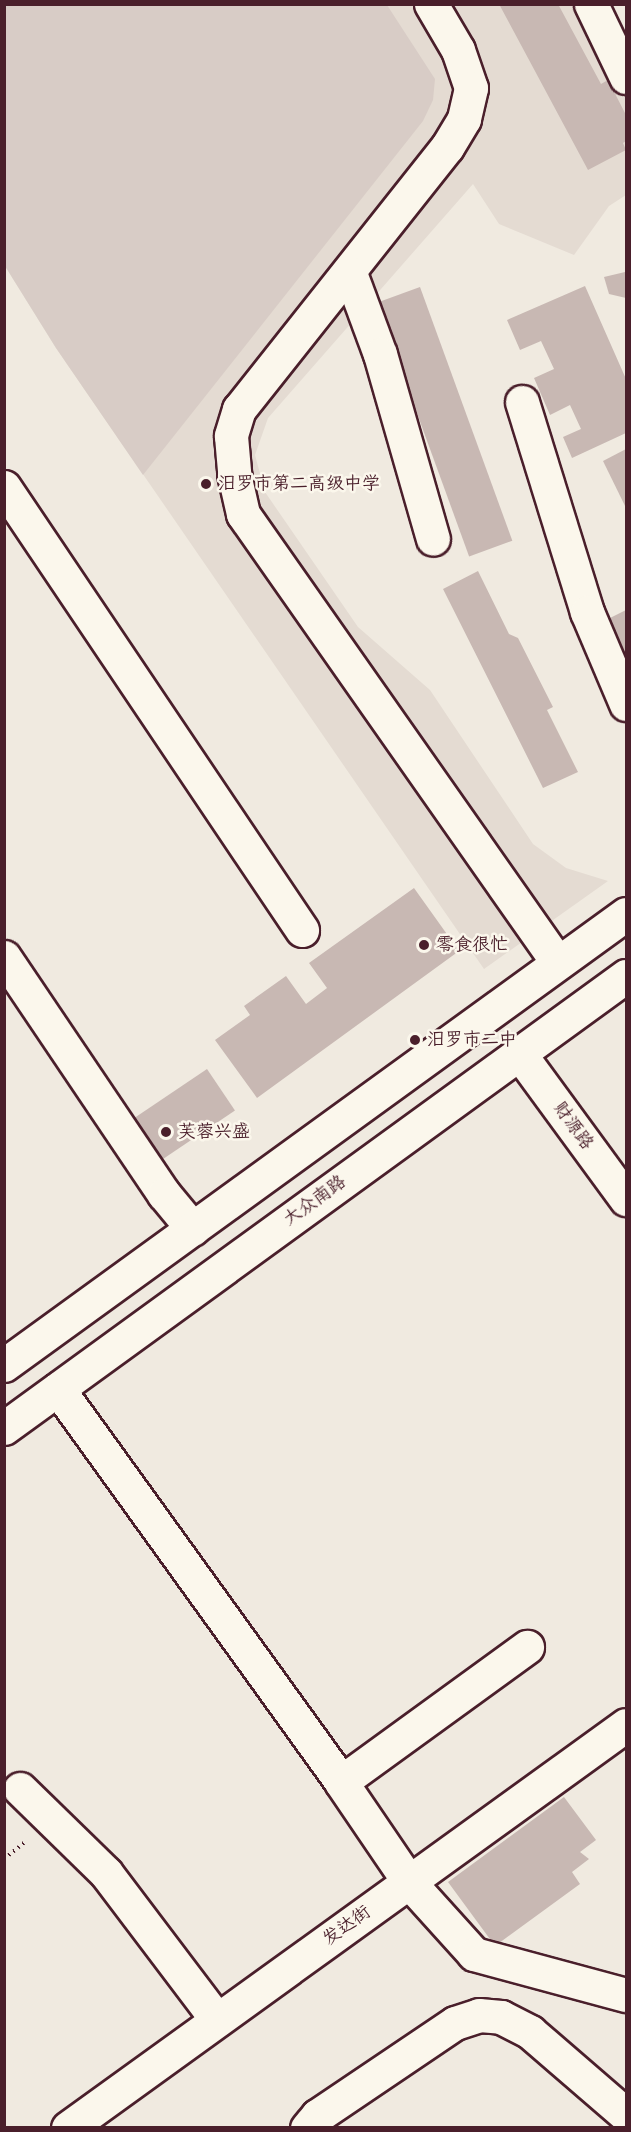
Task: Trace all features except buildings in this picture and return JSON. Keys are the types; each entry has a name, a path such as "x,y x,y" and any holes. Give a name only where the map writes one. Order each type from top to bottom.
{"street":[{"path":"431,4 458,50 471,88 464,119 447,147 350,273 239,409 231,436 234,474 243,514 558,963"},
{"path":"591,4 627,76"},
{"path":"350,273 380,354 433,539"},
{"path":"522,402 587,612 627,704"},
{"path":"4,487 302,930"},
{"path":"4,1365 627,914"},
{"path":"4,957 165,1194 193,1229"},
{"name":"大众南路","path":"4,1428 627,976"},
{"name":"财源路","path":"519,1053 627,1199"},
{"path":"58,1389 341,1782 409,1882 474,1954 627,1995"},
{"path":"341,1782 527,1647"},
{"name":"发达街","path":"69,2127 627,1725"},
{"path":"20,1789 106,1873 217,2020"},
{"path":"307,2127 317,2116 455,2023 479,2014 501,2017 530,2032 627,2115"}],"shaded area":[{"path":"5,4 387,5 435,79 433,100 423,121 143,475 56,348 5,266"},
{"name":"汨罗市第二高级中学","path":"5,5 609,5 626,40 626,195 609,206 574,255 499,224 473,184 268,418 255,455 265,492 358,627 430,690 533,844 566,868 608,881 484,969 56,348 5,266"}],"place":[{"name":"汨罗市第二高级中学","path":"206,484"},
{"name":"零食很忙","path":"424,945"},
{"name":"汨罗市二中","path":"415,1040"},
{"name":"芙蓉兴盛","path":"166,1132"}]}
